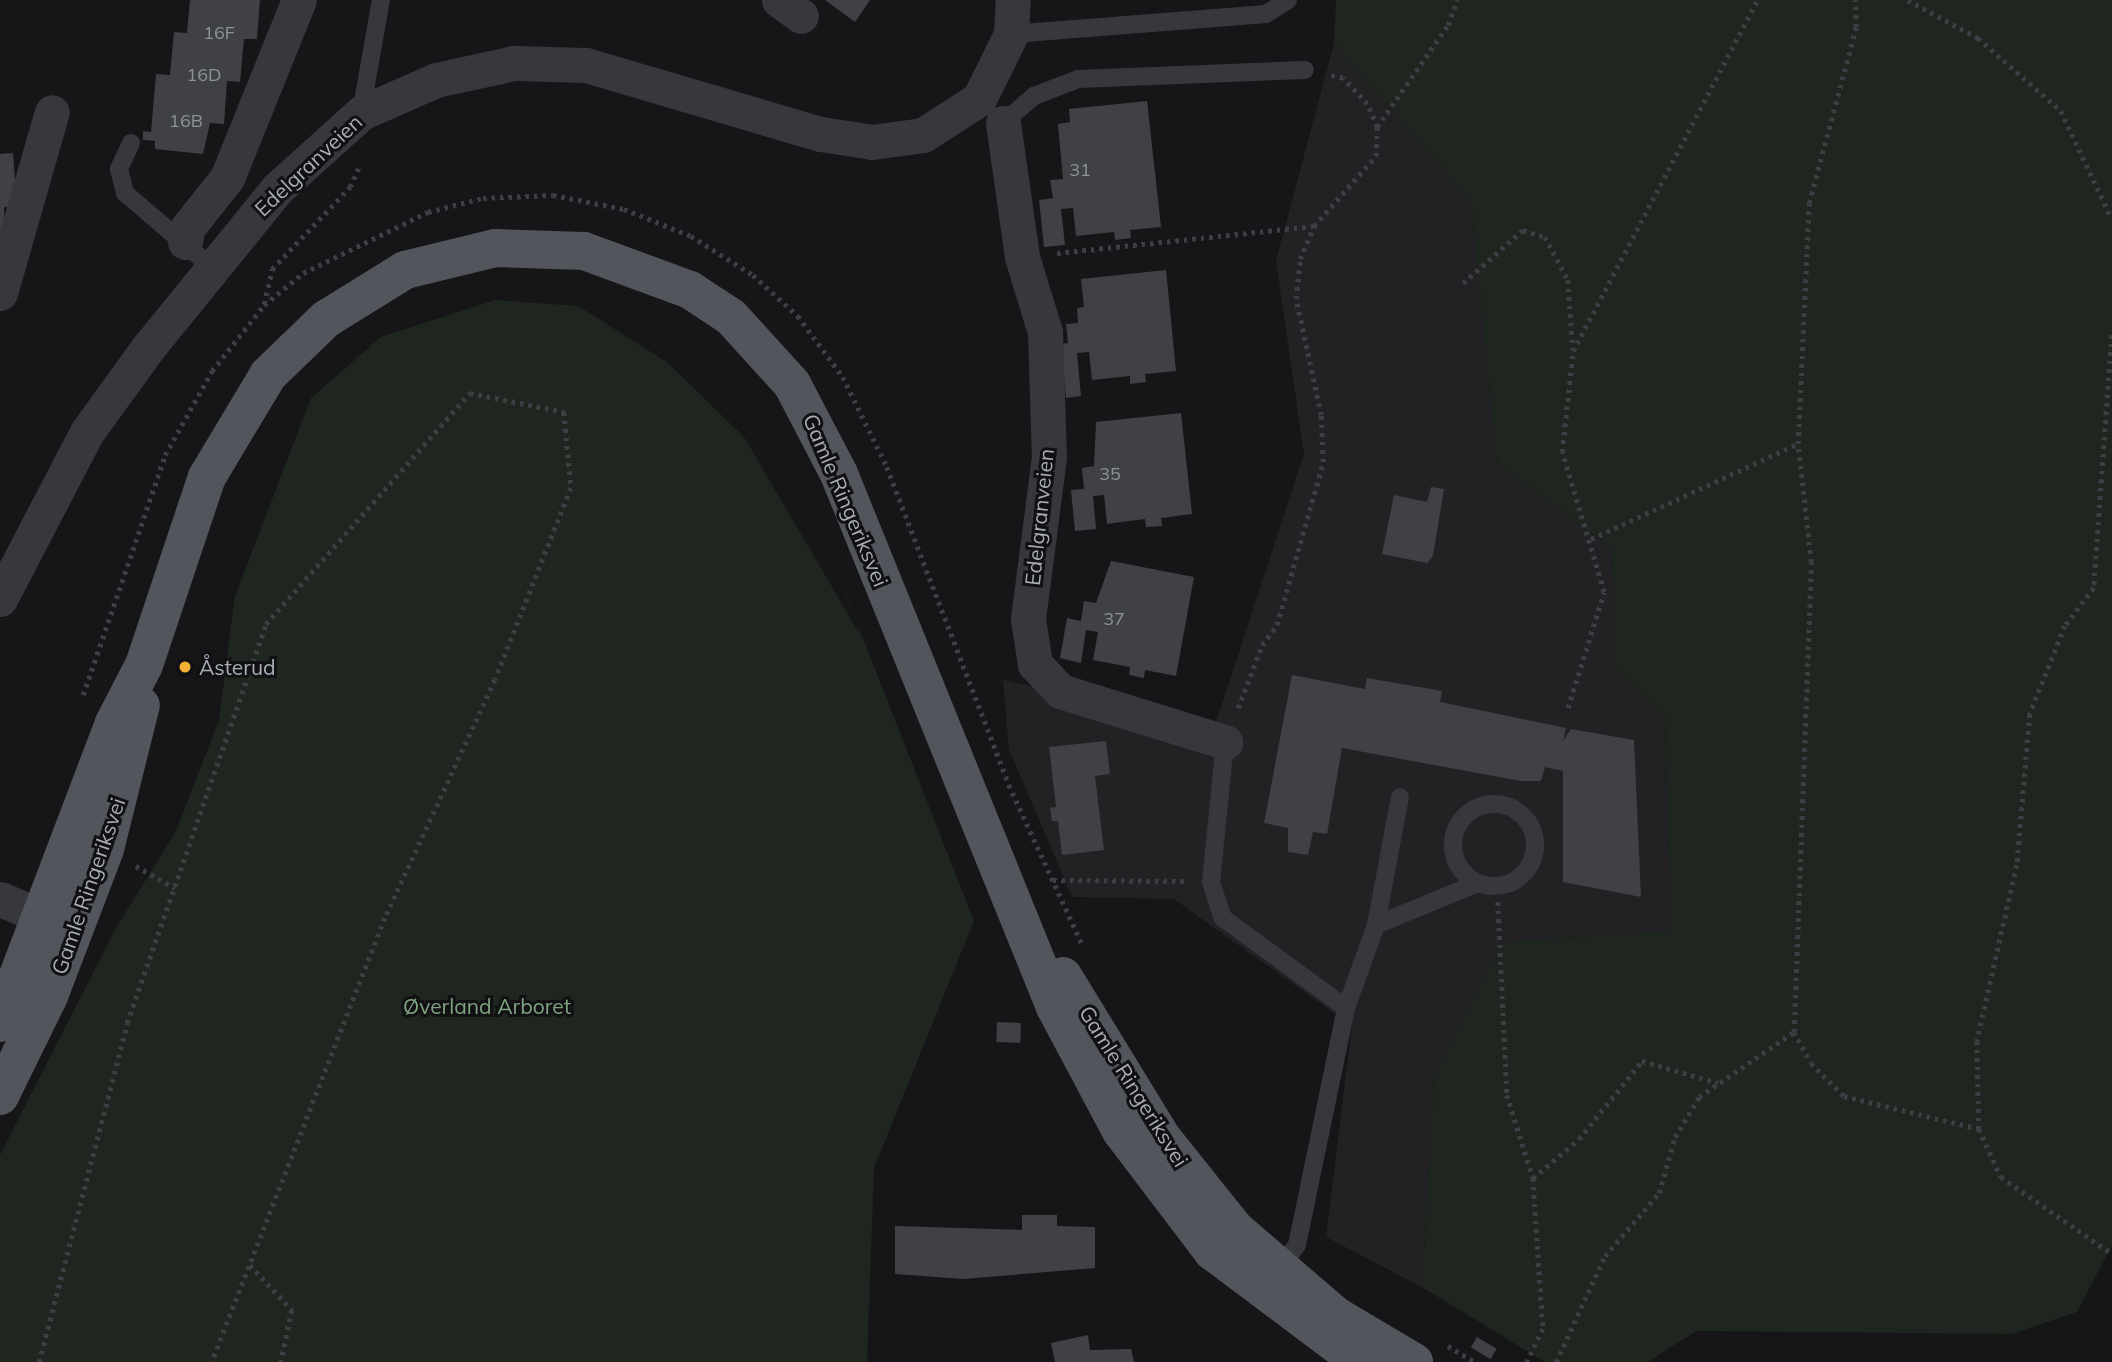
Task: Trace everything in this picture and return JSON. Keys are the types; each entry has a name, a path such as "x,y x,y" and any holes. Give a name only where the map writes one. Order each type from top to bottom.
{"main road":[{"name":"Gamle Ringeriksvei","path":"0,1096 59,924 134,745 144,665 207,477 239,417 297,343 362,292 405,270 495,248 583,251 690,290 731,317 792,384 839,474 980,834 1027,930 1055,1007 1121,1131 1212,1251 1335,1315 1414,1362"},
{"name":"Gamle Ringeriksvei","path":"0,1023 59,924"},
{"name":"Gamle Ringeriksvei","path":"1270,1281 1360,1362"}],"street":[{"path":"197,254 188,226 227,178 299,0"},
{"path":"991,111 1011,34 1013,0"},
{"name":"Edelgranveien","path":"0,599 87,432 197,254 278,188 360,113 436,80 514,63 586,65 821,134 872,142 923,135 991,111 1022,257 1045,332 1049,457 1028,619 1035,664 1060,691 1225,742"},
{"path":"0,293 52,112"},
{"path":"0,899 59,924"}],"lane":[{"path":"360,113 381,0"},
{"path":"1011,34 1266,14 1288,0"},
{"path":"991,111 1078,79 1306,69"},
{"path":"131,143 119,169 125,192 197,254"},
{"path":"1225,742 1211,882 1223,918 1346,1008"},
{"path":"1270,1281 1297,1245 1346,1008 1376,925 1399,797"},
{"path":"1376,925 1478,883 1498,886 1526,872 1536,848 1521,813 1496,803 1469,812 1454,836 1457,864 1478,883"}],"path":[{"path":"1377,127 1448,25 1457,0"},
{"path":"1573,351 1757,0"},
{"path":"1855,0 1856,27 1809,203 1798,444 1811,562 1794,1032 1811,1063 1843,1096 1979,1129"},
{"path":"1908,0 1978,38 2061,111 2112,219"},
{"path":"1225,742 1262,645 1277,625 1323,462 1321,415 1296,299 1300,258 1314,226 1376,156 1377,127 1367,104 1343,78 1306,69"},
{"path":"264,305 272,269 350,187 362,160 360,113"},
{"path":"82,699 165,455 212,371 264,305 363,239 428,212 483,198 553,195 624,209 691,236 753,275 798,316 849,388 887,467 1009,785 1088,957"},
{"path":"1022,257 1314,226"},
{"path":"1463,283 1523,230 1545,237 1568,280 1573,351 1562,452 1591,539 1604,592 1568,708"},
{"path":"2112,335 2094,588 2065,626 2030,714 2017,865 1977,1041 1979,1129 2001,1177 2112,1254"},
{"path":"39,1362 127,1023 266,624 470,393 564,412 571,488 495,680 385,918 212,1362"},
{"path":"1591,539 1798,444"},
{"path":"1053,880 1211,882"},
{"path":"1498,886 1507,1094 1533,1178 1543,1329 1527,1362"},
{"path":"1556,1362 1605,1256 1659,1193 1675,1137 1699,1097 1794,1032"},
{"path":"1533,1178 1579,1139 1643,1061 1719,1083"},
{"path":"250,1265 292,1310 281,1362"}],"shaded area":[{"path":"1334,43 1471,201 1497,463 1612,548 1616,667 1665,716 1671,931 1502,942 1434,1078 1422,1287 1326,1237 1352,1026 1174,899 1072,897 1009,750 1003,680 1215,725 1304,454 1276,261"}],"green space":[{"path":"1336,0 2112,0 2112,1245 2077,1312 2012,1334 1696,1331 1648,1362 1545,1362 1422,1287 1434,1078 1502,942 1671,931 1665,716 1616,667 1612,548 1497,463 1471,201 1334,43"},
{"name":"Øverland Arboret","path":"495,300 578,306 667,362 744,437 862,638 807,496 974,921 874,1168 867,1362 0,1362 0,1155 116,928 176,831 219,720 235,596 311,398 381,337"}],"building":[{"path":"190,0 260,0 257,39 244,39 240,82 227,81 224,124 210,123 203,154 155,149 155,141 143,140 143,131 151,132 156,74 170,75 174,32 187,33"},
{"path":"825,0 870,0 855,22"},
{"path":"1147,101 1161,227 1130,230 1131,238 1115,240 1114,232 1076,236 1073,208 1061,209 1065,245 1044,247 1039,200 1053,198 1050,180 1063,179 1058,124 1070,122 1069,109"},
{"path":"13,153 17,207 4,207 5,251 0,251 0,154"},
{"path":"1166,270 1176,371 1145,374 1146,382 1130,384 1130,376 1092,380 1089,352 1077,353 1081,396 1066,398 1061,344 1068,343 1066,324 1078,323 1077,308 1084,307 1081,279"},
{"path":"1181,413 1192,514 1161,518 1162,526 1146,527 1145,519 1107,524 1104,495 1093,496 1096,529 1075,531 1071,490 1084,489 1082,468 1094,466 1096,422"},
{"path":"1431,487 1444,489 1433,556 1427,563 1382,554 1394,495 1427,502"},
{"path":"1111,561 1194,577 1176,676 1145,670 1144,678 1129,675 1130,667 1093,660 1098,632 1086,630 1081,663 1060,658 1067,618 1081,621 1084,601 1096,603"},
{"path":"1292,675 1365,689 1367,678 1442,691 1440,702 1566,728 1563,741 1571,729 1634,740 1641,897 1563,882 1563,771 1545,767 1541,781 1521,781 1342,748 1327,834 1313,832 1308,855 1288,852 1288,828 1264,823"},
{"path":"1106,741 1110,774 1095,776 1104,850 1062,855 1058,821 1052,821 1050,808 1056,807 1049,747"},
{"path":"997,1022 1021,1023 1020,1043 996,1042"},
{"path":"1022,1215 1057,1215 1057,1226 1095,1227 1095,1268 963,1279 895,1274 895,1226 1022,1230"},
{"path":"1088,1335 1090,1350 1131,1349 1134,1362 1055,1362 1051,1343"},
{"path":"1477,1337 1497,1349 1491,1359 1471,1347"}],"place":[{"name":"Åsterud","path":"185,667"}]}
